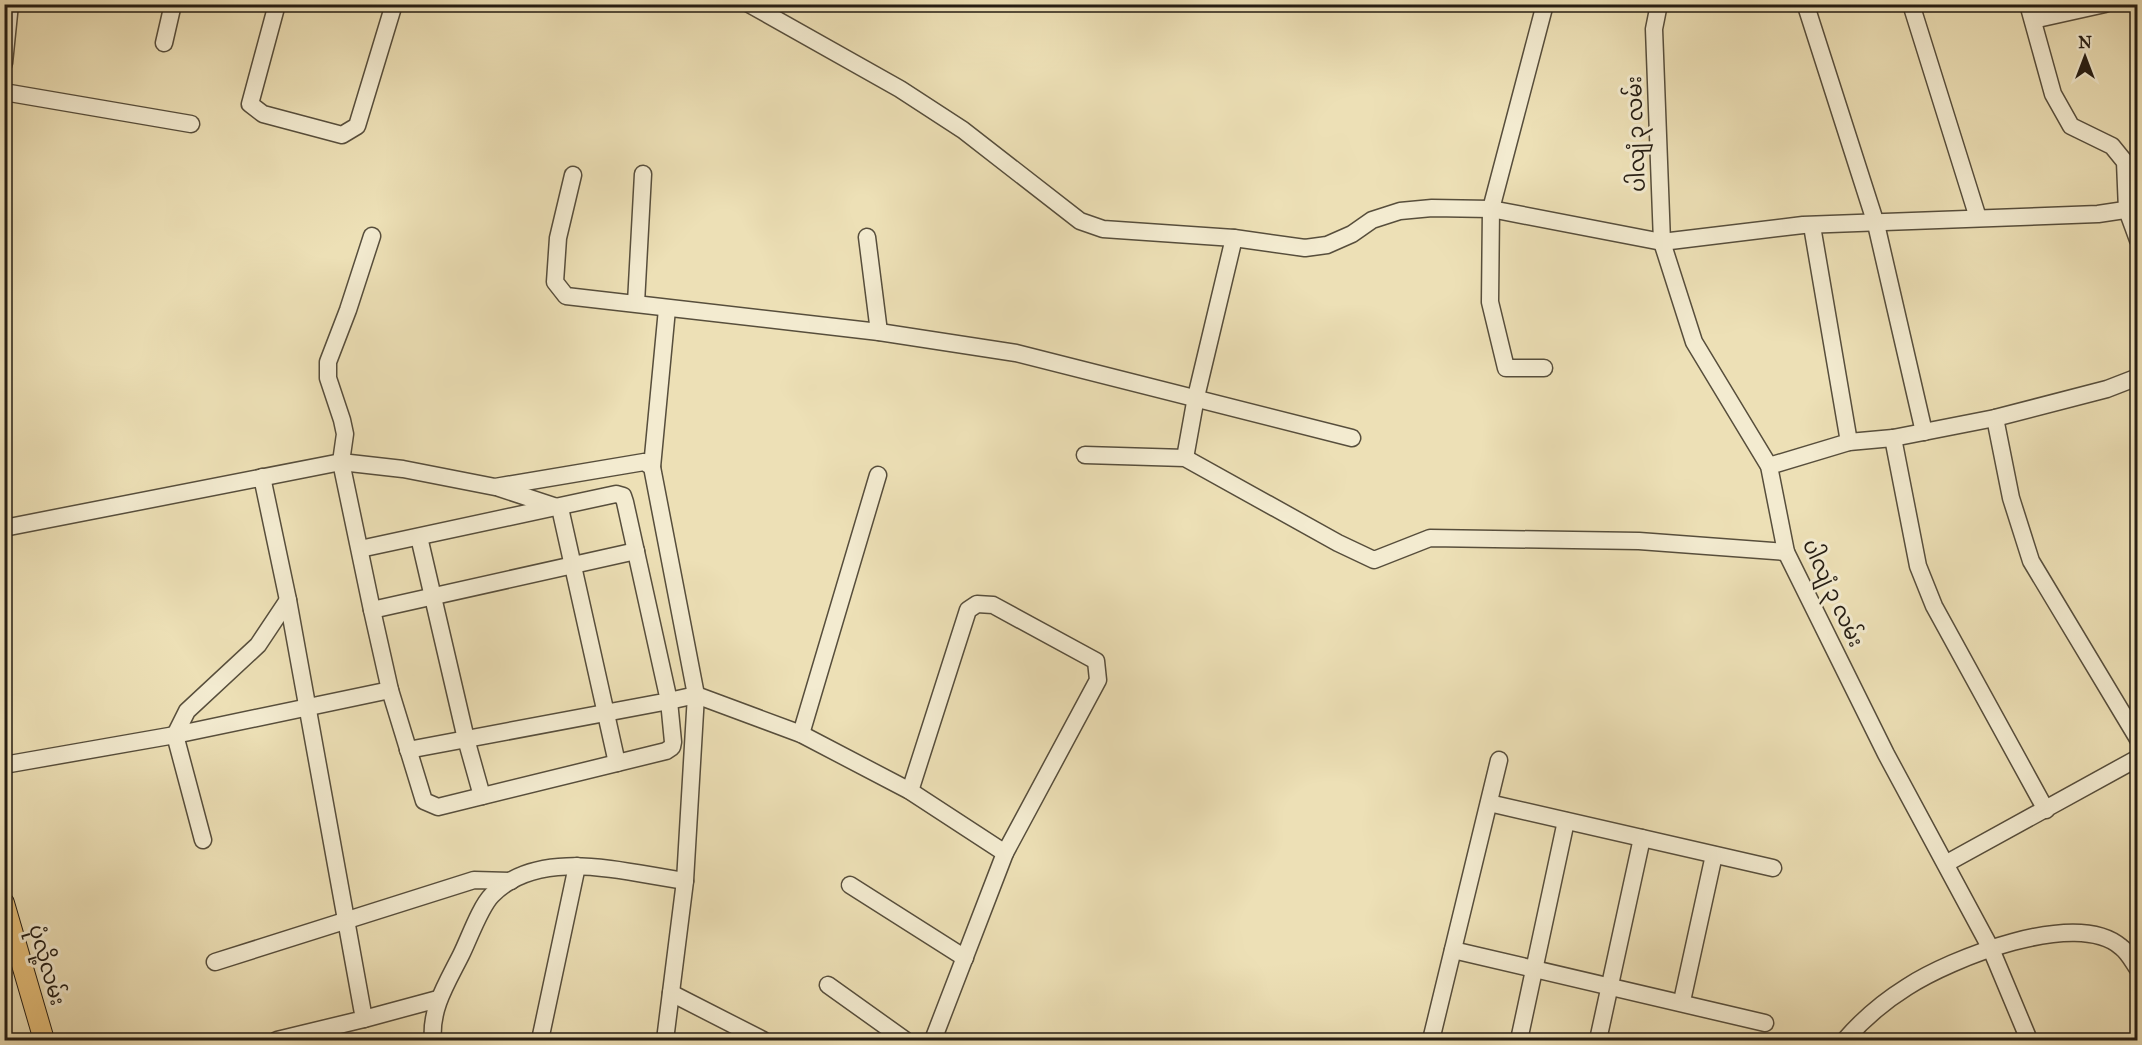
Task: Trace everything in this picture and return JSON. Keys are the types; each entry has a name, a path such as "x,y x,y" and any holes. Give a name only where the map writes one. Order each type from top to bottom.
{"main road":[{"name":"ပုံလို့လမ်း","path":"4,903 44,1041"}],"street":[{"path":"4,63 10,4"},
{"path":"164,43 173,4"},
{"path":"277,4 250,104 263,114 342,135 357,126 394,4"},
{"path":"749,4 900,89 963,130 1090,227 1234,238 1305,248 1327,245 1352,234 1372,220 1400,211 1432,208 1491,209 1662,242 1812,226 2097,214 2132,209"},
{"path":"1544,368 1506,368 1490,302 1491,209 1545,4"},
{"name":"ပါလျံ ၃ လမ်း","path":"1659,4 1654,29 1662,242 1694,342 1769,466 1786,552 1886,754 1947,863 1991,949 2029,1041"},
{"path":"1911,4 1978,218"},
{"path":"2105,4 2030,12 2053,94 2071,126 2112,146 2125,162 2138,240"},
{"path":"1807,9 1876,224 1924,432"},
{"path":"4,92 190,124"},
{"path":"636,303 644,174"},
{"path":"573,175 558,238 555,282 566,296 879,332 1016,353 1352,438"},
{"path":"1812,226 1849,442"},
{"path":"360,549 560,508 616,494 623,496 669,701 673,742 670,750 438,807 430,806 424,801 390,690 341,462 345,434 335,394 328,378 328,362 372,236"},
{"path":"867,237 879,332"},
{"path":"1185,458 1196,397 1234,238"},
{"path":"665,1041 685,881 696,695 652,467 667,309"},
{"path":"1769,466 1849,442 1893,438 1995,418 2107,389 2138,376"},
{"path":"1995,418 2011,498 2031,561 2138,739"},
{"path":"1893,438 1918,566 1934,606 2046,810"},
{"path":"1085,455 1185,458 1338,543 1374,560 1430,538 1639,541 1786,552"},
{"path":"4,528 341,462 403,469 495,487 560,508"},
{"path":"495,487 644,462 652,467"},
{"path":"801,734 878,475"},
{"path":"262,477 288,600 348,919 364,1019"},
{"path":"560,508 617,763"},
{"path":"419,537 466,739 482,796"},
{"path":"372,610 636,550"},
{"path":"203,840 175,735 187,711 258,645 288,600"},
{"path":"910,791 968,610 977,604 993,605 1096,661 1098,680 1005,853 933,1041"},
{"path":"4,765 175,735 390,690"},
{"path":"408,750 696,695 801,734 910,791 1005,853"},
{"path":"1947,863 2138,758"},
{"path":"1431,1041 1499,760"},
{"path":"1489,803 1773,868"},
{"path":"1519,1041 1566,821"},
{"path":"1598,1041 1642,838"},
{"path":"1682,1001 1714,855"},
{"path":"433,1041 432,1025 438,999 491,896 511,881 540,869 577,866 685,881"},
{"path":"540,1041 577,866"},
{"path":"215,962 474,880 511,881"},
{"path":"850,885 965,958"},
{"path":"1845,1041 1863,1018 1907,987 1955,961 2057,932 2091,934 2121,946 2138,969"},
{"path":"1453,950 1610,987 1682,1001 1765,1023"},
{"path":"828,985 905,1041"},
{"path":"671,993 763,1041"},
{"path":"277,1041 438,999"}]}
